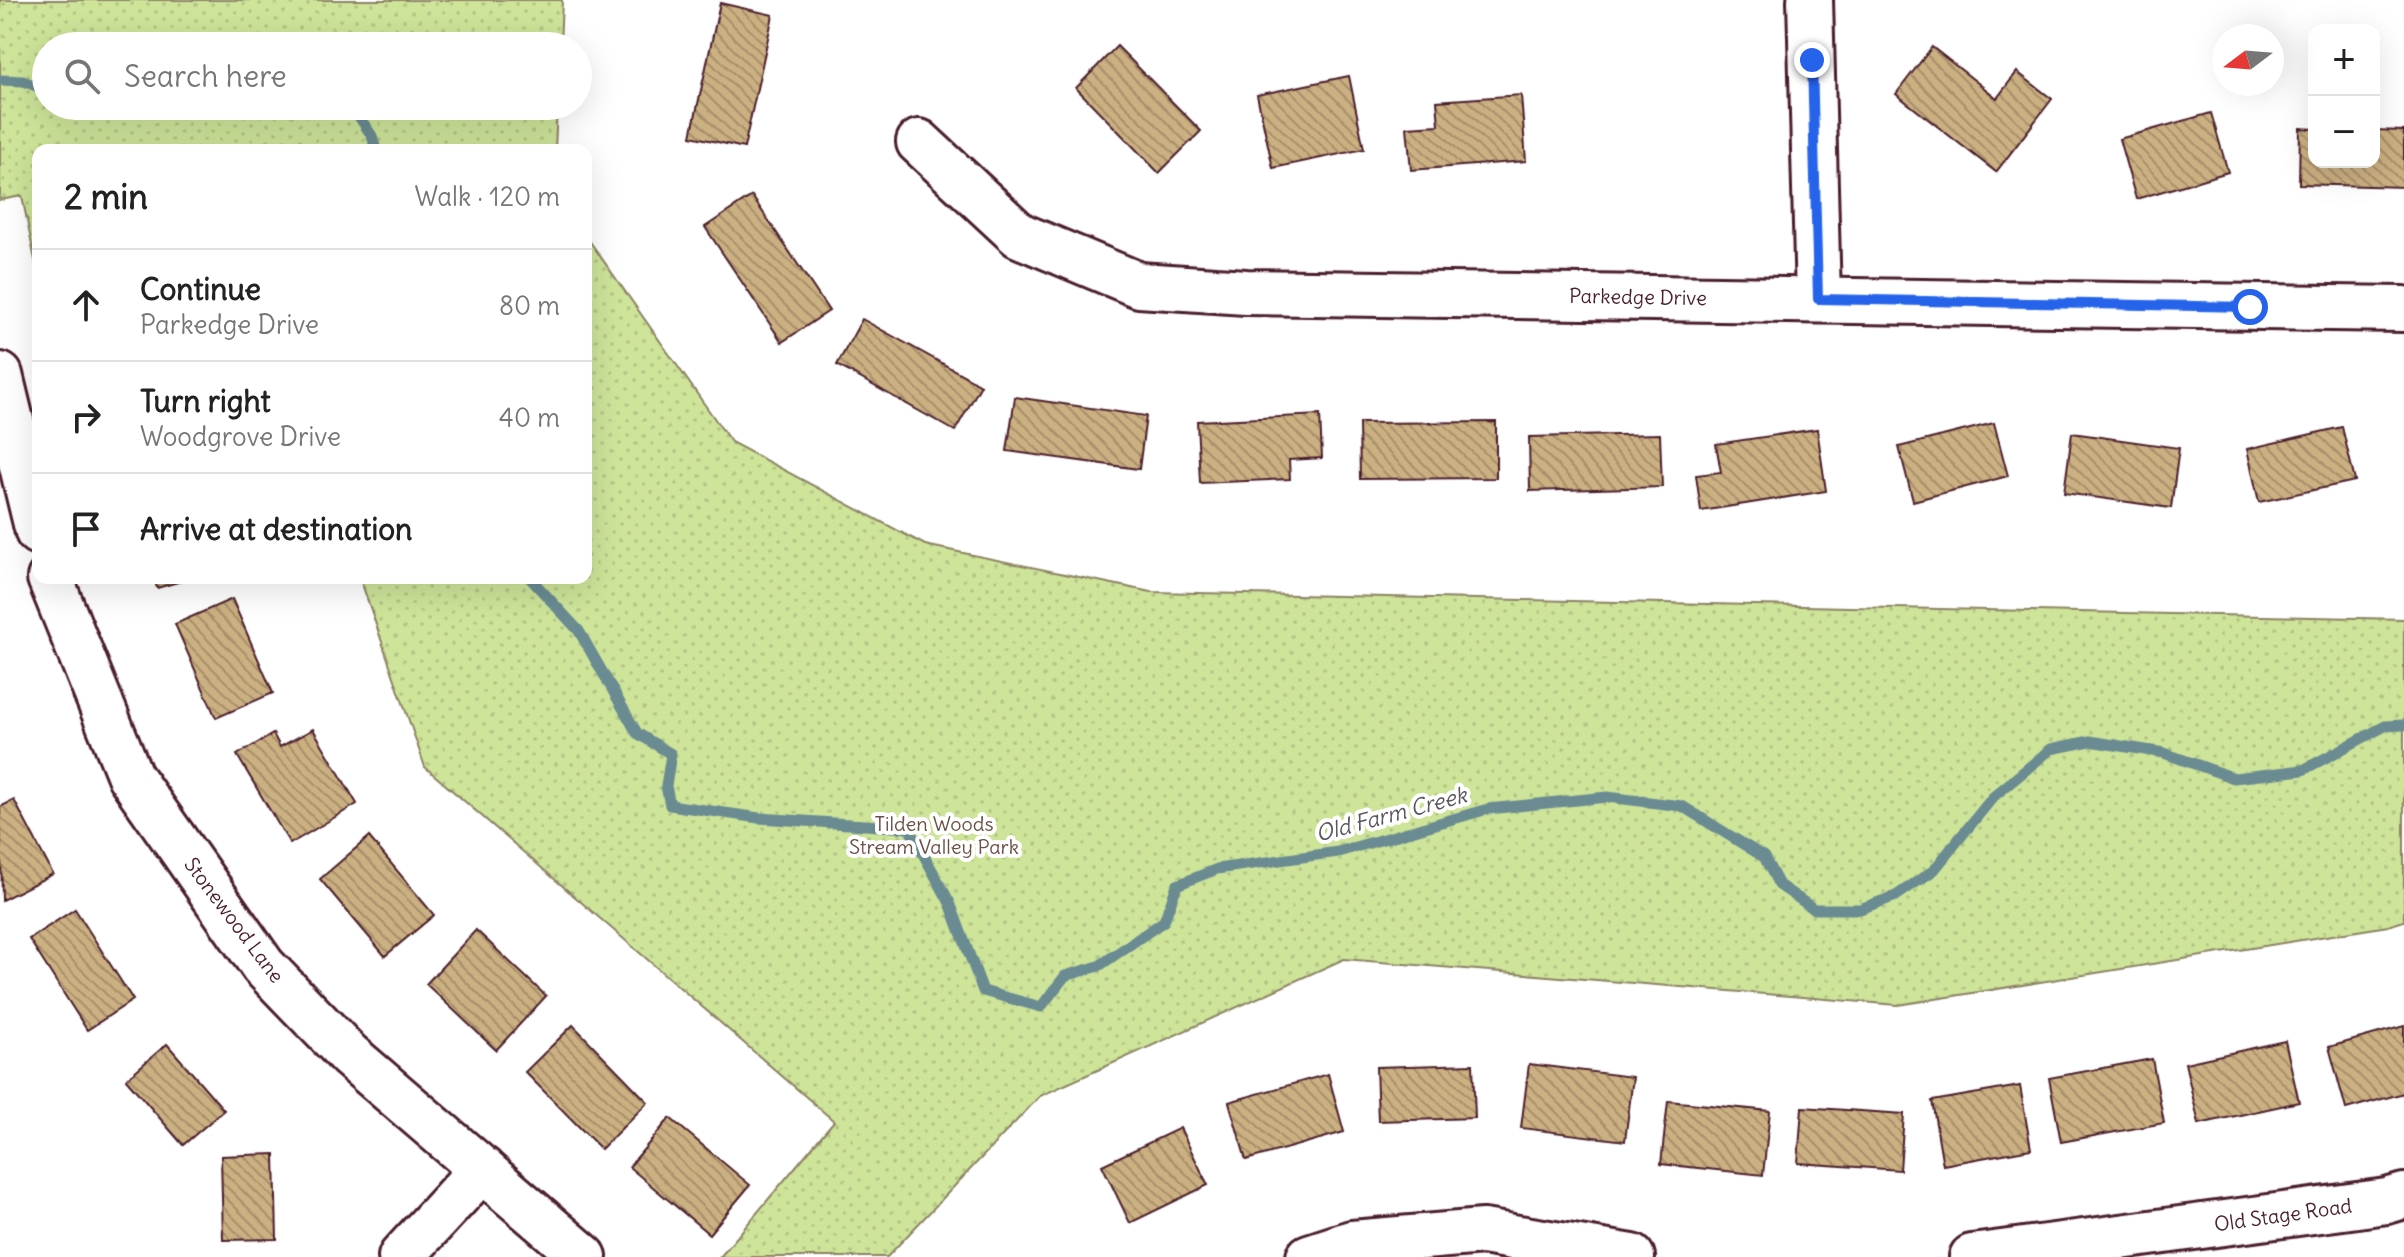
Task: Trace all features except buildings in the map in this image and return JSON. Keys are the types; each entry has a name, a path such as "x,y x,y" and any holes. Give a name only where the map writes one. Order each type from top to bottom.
{"street":[{"path":"1810,0 1818,299"},
{"name":"Parkedge Drive","path":"919,142 1019,235 1139,285 1246,292 2404,309"},
{"path":"0,375 32,507"},
{"name":"Stonewood Lane","path":"52,584 130,776 263,966 349,1055 584,1257"},
{"path":"401,1257 482,1169"},
{"name":"Old Stage Road","path":"1972,1257 2387,1201 2404,1196"},
{"path":"1309,1257 1352,1243 1483,1232 1632,1257"}],"green space":[{"path":"0,0 562,0 561,32 32,32 32,120 556,120 555,144 32,144 32,245 22,196 0,200"},
{"name":"Tilden Woods Stream Valley Park","path":"592,245 731,442 925,545 1151,592 2404,619 2404,921 1898,1005 1344,959 1040,1096 887,1257 720,1257 834,1121 425,767 362,584 592,584"}],"waterway":[{"name":"Old Farm Creek","path":"0,80 32,85"},
{"name":"Old Farm Creek","path":"361,120 374,144"},
{"name":"Old Farm Creek","path":"536,584 579,631 637,733 671,754 666,786 670,805 759,818 909,828 950,903 983,991 1041,1007 1065,976 1099,966 1164,921 1177,885 1217,869 1338,852 1488,809 1607,797 1682,806 1764,857 1779,885 1814,909 1860,909 1896,896 1934,870 1993,797 2051,749 2090,741 2164,753 2234,778 2303,770 2385,726 2404,725"}],"route":[{"path":"1812,60 1818,299 2250,307"}]}
